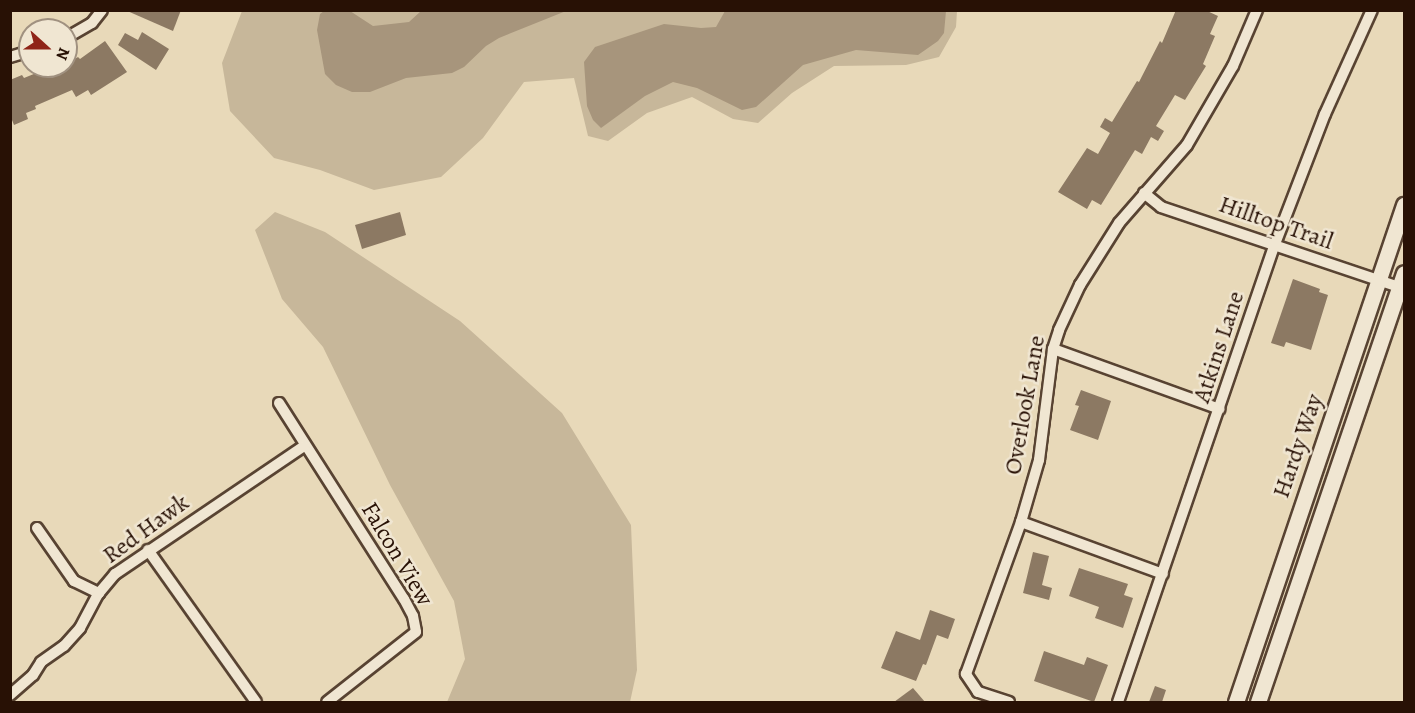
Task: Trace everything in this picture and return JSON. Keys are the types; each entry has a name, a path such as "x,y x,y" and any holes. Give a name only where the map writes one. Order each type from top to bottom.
{"main road":[{"name":"Hardy Way","path":"1236,702 1404,205"},
{"name":"Hardy Way","path":"1258,702 1402,280"}],"street":[{"path":"78,31 92,23 102,10"},
{"name":"Overlook Lane","path":"1009,702 978,692 966,674 1021,522 1039,460 1053,349 1080,285 1119,223 1186,145 1233,66 1257,10"},
{"name":"Atkins Lane","path":"1118,702 1220,410 1275,244 1325,114 1372,10"},
{"name":"Hilltop Trail","path":"1144,193 1161,207 1377,280 1402,280"},
{"path":"1053,349 1220,410"},
{"name":"Falcon View","path":"279,403 304,446 404,598 413,616 416,632 327,702"},
{"name":"Red Hawk","path":"10,695 33,675 41,662 64,646 80,628 99,593 115,574 304,446"},
{"path":"1021,522 1163,573"},
{"path":"37,528 74,581 99,593"},
{"path":"148,550 256,702"}],"shaded area":[{"path":"242,11 957,11 956,27 939,57 906,65 834,66 792,93 758,123 733,119 692,97 647,113 608,141 588,136 574,78 524,82 483,138 441,177 374,190 320,170 274,158 230,111 222,63"},
{"path":"324,11 350,11 373,26 409,22 421,11 566,11 499,38 486,46 464,67 452,73 406,78 370,92 352,92 336,85 325,74 317,30 320,14"},
{"path":"725,11 946,11 944,33 938,41 918,55 856,50 803,65 756,107 742,110 697,88 673,82 645,96 601,128 593,120 587,106 584,62 595,47 664,24 701,28 716,27"},
{"path":"275,212 325,232 460,321 562,413 631,525 637,670 630,702 447,702 465,659 454,601 390,485 323,347 282,299 255,230"}],"building":[{"path":"125,10 181,10 173,31"},
{"path":"1176,10 1205,10 1218,16 1210,34 1215,36 1203,64 1206,66 1185,100 1175,95 1156,126 1164,131 1158,141 1151,137 1142,154 1135,150 1101,205 1092,200 1087,209 1058,192 1087,148 1098,154 1110,133 1100,127 1105,118 1112,122 1137,81 1139,82 1160,41 1162,43"},
{"path":"142,32 169,49 156,70 118,45 125,33 138,40"},
{"path":"105,41 127,72 91,95 88,90 76,97 72,90 35,106 36,109 26,113 28,119 14,125 10,115 10,80 18,77 78,78 78,57 80,59"},
{"path":"400,212 406,235 362,249 355,225"},
{"path":"1293,279 1320,289 1319,292 1328,295 1311,350 1286,342 1284,347 1271,343"},
{"path":"1081,390 1111,401 1098,440 1070,430 1079,406 1075,405"},
{"path":"1033,552 1049,556 1042,585 1052,588 1049,600 1023,593"},
{"path":"1079,568 1128,584 1124,595 1133,598 1123,628 1095,618 1099,607 1069,596"},
{"path":"930,610 955,619 948,639 937,635 926,665 923,664 916,681 881,668 896,631 920,640"},
{"path":"1044,651 1084,665 1087,657 1108,665 1094,702 1034,681"},
{"path":"1155,686 1166,690 1162,702 1149,702"},
{"path":"913,688 925,702 894,702"}]}
